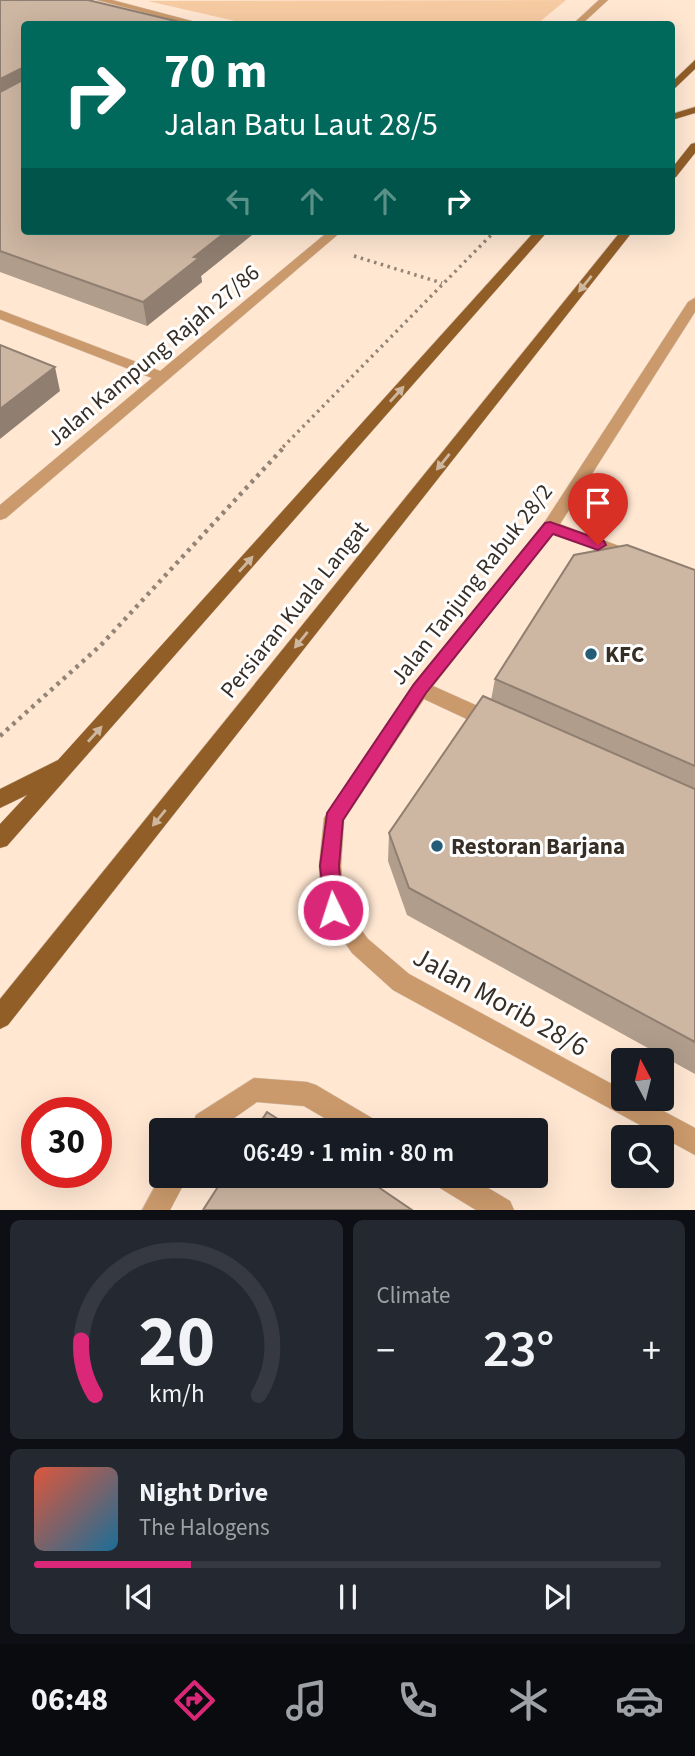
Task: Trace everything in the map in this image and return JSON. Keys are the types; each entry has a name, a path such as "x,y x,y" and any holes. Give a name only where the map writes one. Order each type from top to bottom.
{"main road":[{"path":"675,85 695,64"},
{"path":"675,116 695,110"},
{"path":"675,171 694,149"},
{"path":"0,839 538,235"},
{"name":"Persiaran Kuala Langat","path":"0,1017 624,235"},
{"path":"0,799 69,762"}],"street":[{"path":"101,0 122,2 185,21"},
{"path":"580,21 604,0"},
{"path":"155,21 164,16"},
{"name":"Jalan Kampung Rajah 27/86","path":"0,514 331,235"},
{"name":"Jalan Tanjung Rabuk 28/2","path":"333,910 330,866 334,818 420,688 550,527 690,319 695,302"},
{"path":"0,314 162,377"},
{"path":"550,527 647,562"},
{"path":"420,688 507,728"},
{"name":"Jalan Morib 28/6","path":"333,910 360,946 401,982 695,1142"},
{"path":"214,1118 254,1090 307,1094 348,1118"},
{"path":"155,1210 168,1188"},
{"path":"464,1188 501,1210"}],"path":[{"path":"0,736 101,645 337,389 491,235"},
{"path":"356,256 443,283"}],"shaded area":[{"path":"566,0 541,21 235,21 148,1"}],"building":[{"path":"0,0 88,0 176,21 21,21 21,81 20,69 0,79"},
{"path":"21,81 21,235 222,235 194,257 199,258 143,302 0,251 0,92"},
{"path":"0,345 55,367 0,409"},
{"path":"627,545 695,570 695,766 495,679 574,555"},
{"path":"483,696 695,789 695,1042 409,888 389,833"},
{"path":"267,1112 276,1118 263,1118"},
{"path":"217,1188 380,1188 412,1210 203,1210"}],"place":[{"name":"KFC","path":"591,654"},
{"name":"Restoran Barjana","path":"437,846"}],"route":[{"path":"333,910 330,866 334,818 420,688 550,527 598,545"}]}
